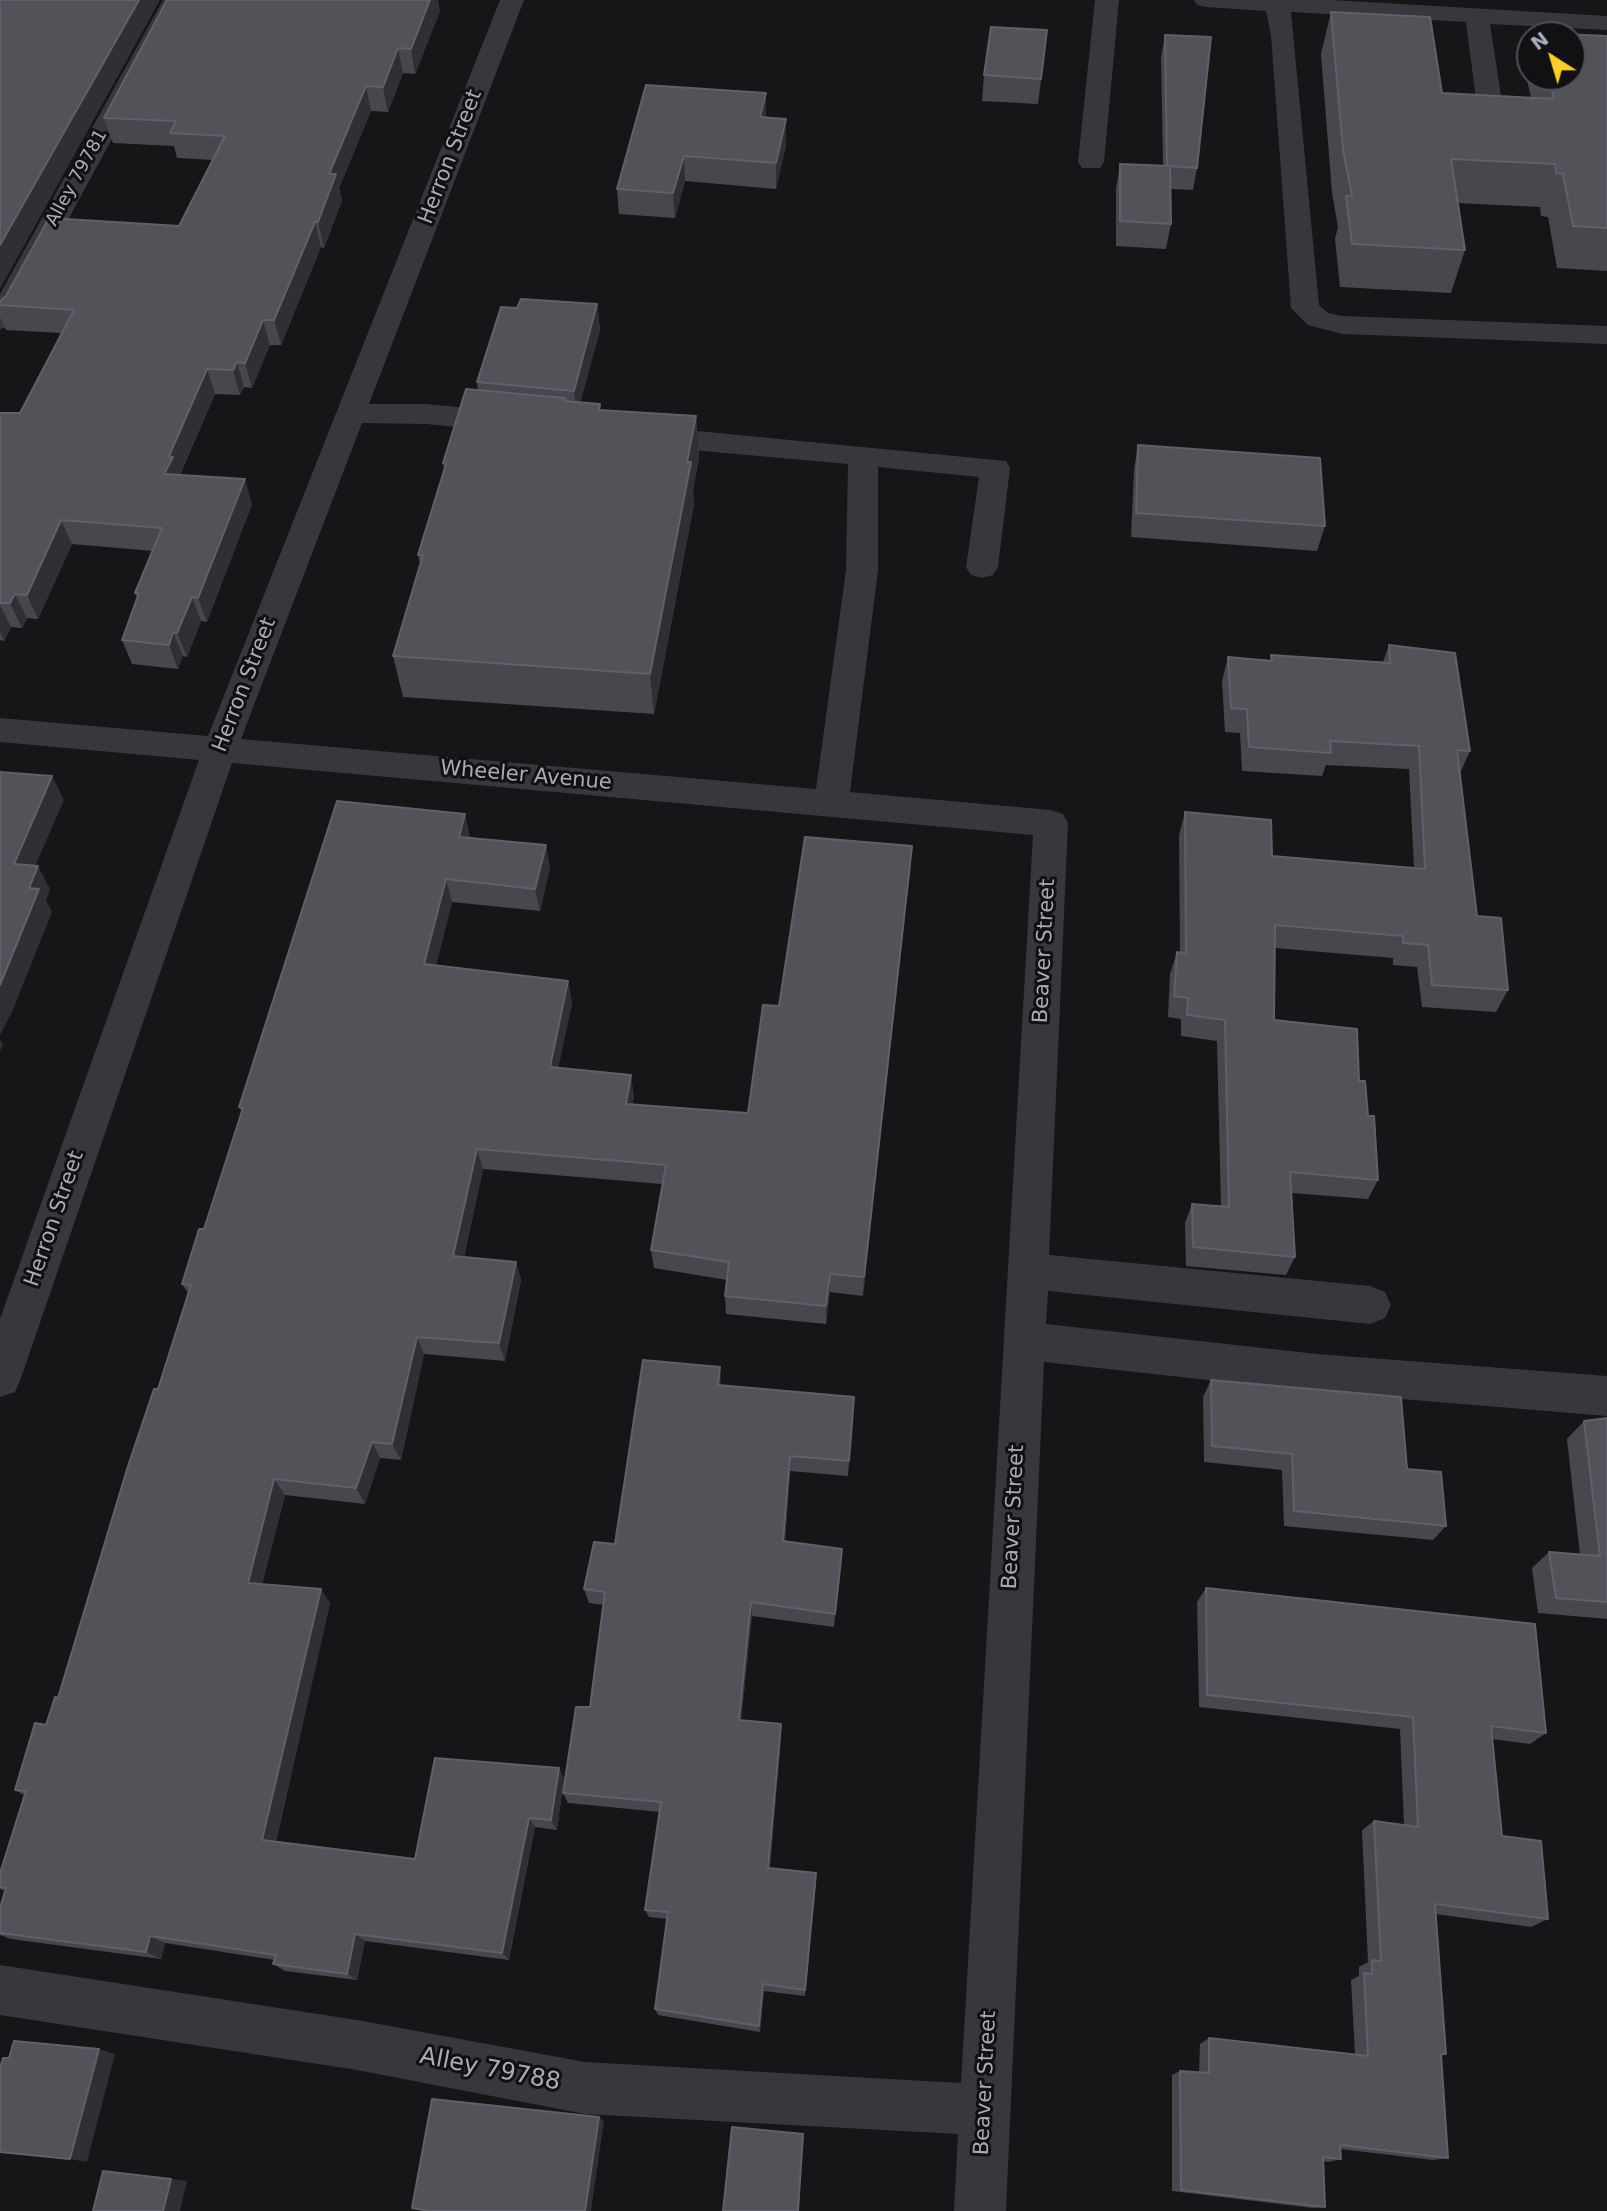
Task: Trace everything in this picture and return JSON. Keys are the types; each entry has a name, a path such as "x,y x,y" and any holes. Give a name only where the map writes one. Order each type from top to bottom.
{"street":[{"name":"Alley 79781","path":"0,320 175,0"},
{"name":"Herron Street","path":"0,1378 220,748 512,0"},
{"path":"1091,162 1107,0"},
{"path":"1206,0 1607,23"},
{"path":"1278,4 1283,35 1305,308 1318,319 1342,325 1607,335"},
{"path":"1477,16 1492,122"},
{"path":"351,413 426,414 536,425"},
{"path":"618,433 995,468 982,567"},
{"path":"831,803 862,570 863,456"},
{"name":"Wheeler Avenue","path":"0,730 1051,823"},
{"name":"Beaver Street","path":"980,2211 1051,823"},
{"path":"1028,1271 1370,1305"},
{"path":"1024,1341 1317,1373 1607,1396"},
{"name":"Alley 79788","path":"0,1990 358,2045 585,2088 985,2110"}],"building":[{"path":"0,0 139,0 0,245"},
{"path":"167,0 430,0 411,49 398,48 383,87 366,86 329,174 336,174 318,222 315,222 274,320 263,320 245,363 237,362 233,370 207,369 169,456 173,457 164,474 245,479 198,598 192,597 169,645 122,640 139,593 135,593 162,528 61,520 27,595 15,594 10,603 0,603 0,413 20,413 74,310 0,305 0,301 6,296 49,218 179,226 225,136 170,133 176,121 104,118"},
{"path":"1331,12 1430,17 1442,93 1554,99 1552,91 1586,91 1586,35 1607,36 1607,228 1573,226 1563,174 1556,173 1555,164 1451,159 1465,250 1352,244 1346,196 1352,196 1343,150"},
{"path":"991,27 1047,30 1041,79 984,75"},
{"path":"1165,35 1211,37 1197,168 1167,166"},
{"path":"646,85 766,93 760,117 786,119 776,163 684,156 673,193 617,189"},
{"path":"1120,164 1170,166 1171,224 1120,221"},
{"path":"521,299 597,304 574,391 477,382 501,307 517,308"},
{"path":"466,389 565,398 564,401 600,404 599,410 696,416 687,462 691,462 650,674 393,656 423,555 418,555 446,464 443,463"},
{"path":"1138,445 1320,458 1325,526 1136,513"},
{"path":"1389,645 1455,653 1470,751 1457,750 1477,916 1501,918 1508,990 1432,985 1428,945 1403,943 1403,936 1275,925 1274,1020 1357,1029 1359,1081 1365,1081 1368,1116 1374,1116 1378,1180 1290,1172 1295,1257 1193,1247 1192,1204 1229,1207 1225,1020 1187,1015 1188,998 1174,996 1177,952 1186,954 1185,812 1271,820 1272,856 1425,869 1419,746 1330,741 1331,753 1249,747 1247,709 1231,708 1228,657 1272,661 1271,655 1390,663"},
{"path":"0,772 52,776 14,864 38,866 29,888 39,889 0,985"},
{"path":"337,801 465,814 459,837 546,845 535,889 446,879 424,964 568,981 550,1067 631,1075 626,1104 748,1113 763,1005 779,1006 805,837 912,846 864,1277 830,1274 826,1306 725,1296 729,1262 651,1250 666,1165 477,1149 453,1256 516,1262 499,1343 417,1337 392,1444 372,1442 356,1488 274,1479 248,1583 321,1589 262,1840 415,1859 435,1758 559,1768 551,1820 529,1818 502,1953 355,1934 347,1974 273,1964 276,1955 150,1936 146,1952 0,1933 0,1908 6,1888 0,1887 0,1873 26,1791 15,1790 35,1723 46,1725 55,1697 58,1698 128,1466 154,1389 158,1389 191,1285 182,1284 199,1229 204,1229 243,1108 239,1107"},
{"path":"643,1360 720,1367 718,1385 854,1397 849,1461 790,1456 783,1541 842,1549 835,1614 751,1602 739,1720 781,1724 768,1868 816,1873 805,1990 763,1984 759,2026 655,2009 668,1912 645,1910 661,1802 563,1793 576,1707 590,1707 605,1592 584,1589 594,1542 615,1544"},
{"path":"1211,1380 1401,1397 1407,1469 1441,1472 1446,1526 1294,1511 1292,1454 1212,1446"},
{"path":"1607,1418 1607,1602 1556,1598 1549,1552 1600,1556 1584,1421"},
{"path":"1206,1588 1535,1624 1546,1733 1491,1726 1502,1836 1541,1841 1548,1919 1435,1904 1446,2054 1441,2054 1448,2158 1340,2145 1341,2159 1323,2157 1325,2207 1181,2190 1180,2071 1209,2073 1209,2038 1368,2056 1364,1973 1372,1974 1372,1960 1381,1961 1374,1821 1418,1827 1413,1717 1207,1695"},
{"path":"14,2041 99,2049 70,2159 0,2152 0,2068 3,2058 9,2058"},
{"path":"432,2099 599,2117 585,2211 428,2211 412,2208"},
{"path":"732,2127 803,2134 798,2211 723,2211"},
{"path":"103,2171 171,2179 163,2211 93,2211"}]}
